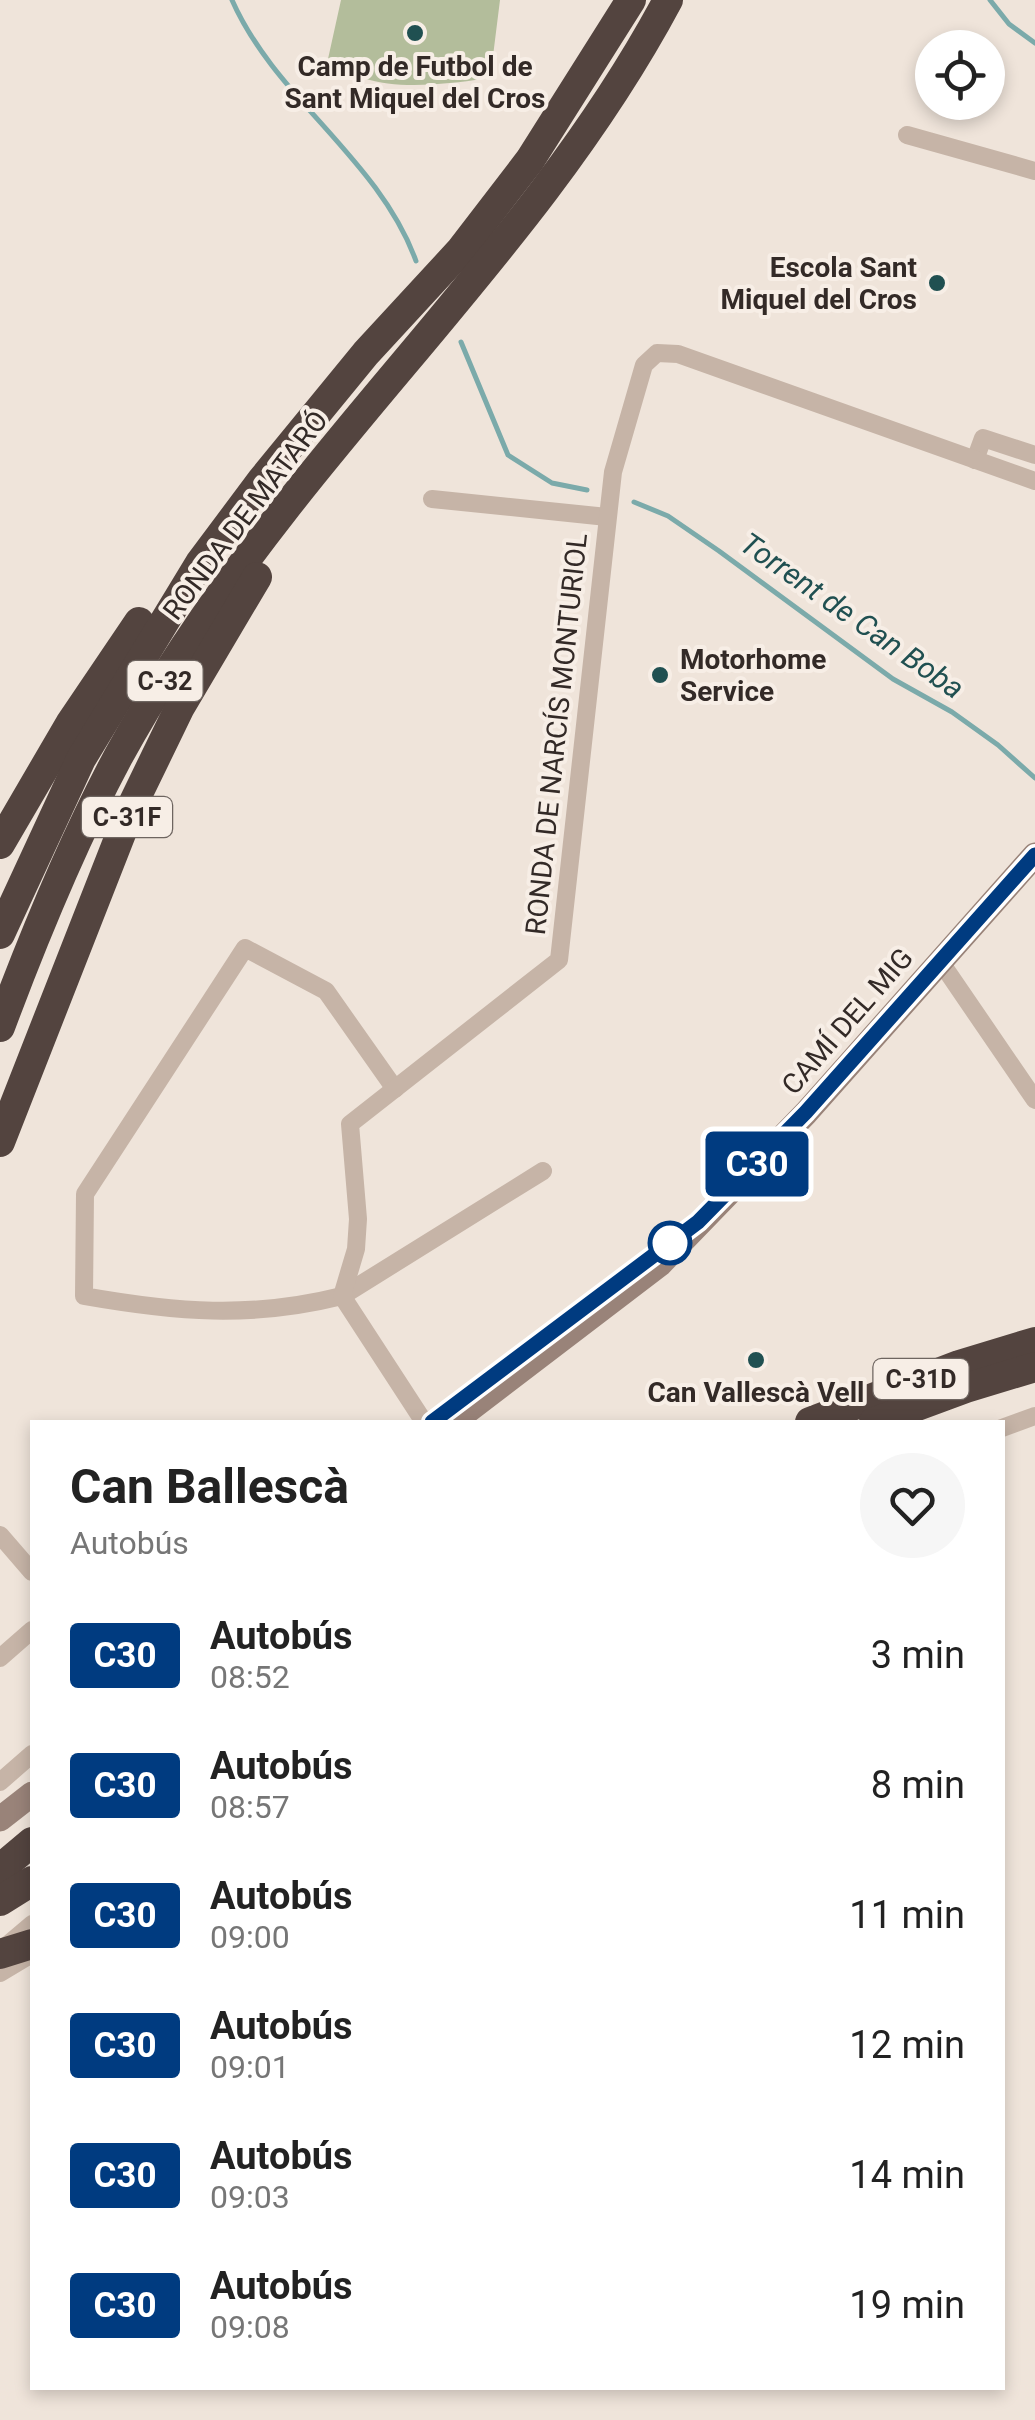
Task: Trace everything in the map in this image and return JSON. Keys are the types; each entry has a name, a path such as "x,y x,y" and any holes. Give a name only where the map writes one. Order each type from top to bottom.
{"highway":[{"name":"RONDA DE MATARÓ","path":"0,934 81,760 200,562 366,353 461,250 530,160 631,0"},
{"name":"RONDA DE MATARÓ","path":"0,1027 29,950 118,757 199,627 286,508 483,271 555,176 614,92 668,0"},
{"name":"C-31F","path":"0,1142 131,808 180,707 280,539 286,508"},
{"path":"0,844 70,724 153,602 178,570 200,562"},
{"name":"C-31D","path":"815,1420 927,1377 1035,1342"},
{"name":"C-31D","path":"879,1420 1035,1367"},
{"path":"0,1872 30,1844"},
{"path":"0,1872 30,1855"},
{"path":"0,1901 30,1881"},
{"path":"0,1954 30,1945"}],"street":[{"path":"907,136 1035,171"},
{"name":"RONDA DE NARCÍS MONTURIOL","path":"342,1296 356,1249 358,1218 350,1124 560,960 612,472 644,365 657,353 678,354 975,460"},
{"path":"1035,455 983,438 975,460 1035,481"},
{"path":"432,499 607,517"},
{"name":"CAMÍ DEL MIG","path":"456,1420 660,1264 806,1112 1035,855"},
{"path":"395,1088 326,990 245,948 85,1194 84,1296 166,1310 247,1312 342,1296 543,1171"},
{"path":"940,961 1035,1100"},
{"name":"CAMÍ DEL MIG","path":"435,1420 698,1222"},
{"path":"342,1296 423,1420"},
{"name":"CAMÍ DEL MIG","path":"447,1420 547,1352"},
{"path":"1005,1427 1035,1416"},
{"path":"0,1535 30,1570"},
{"path":"0,1658 30,1632"},
{"path":"0,1782 30,1756"},
{"path":"0,1819 30,1796"},
{"path":"0,1827 30,1804"},
{"path":"0,1836 30,1813"},
{"path":"0,1954 30,1926"},
{"path":"0,1973 30,1954"}],"green space":[{"name":"Camp de Futbol de Sant Miquel del Cros","path":"341,0 500,0 492,64 483,79 454,83 392,84 359,76 328,59"}],"waterway":[{"name":"Torrent de Can Boba","path":"232,0 274,68 378,191 416,261"},
{"path":"990,0 1009,24 1035,43"},
{"name":"Torrent de Can Boba","path":"461,342 508,455 552,483 587,490"},
{"name":"Torrent de Can Boba","path":"634,502 668,516 719,551 893,679 952,712 998,745 1035,778"}],"bus line":[{"name":"C30","path":"435,1420 698,1222 806,1112 1035,855"}],"place":[{"name":"Camp de Futbol de Sant Miquel del Cros","path":"415,33"},
{"name":"Escola Sant Miquel del Cros","path":"937,283"},
{"name":"Motorhome Service","path":"660,675"},
{"name":"Can Vallescà Vell","path":"756,1360"}]}
